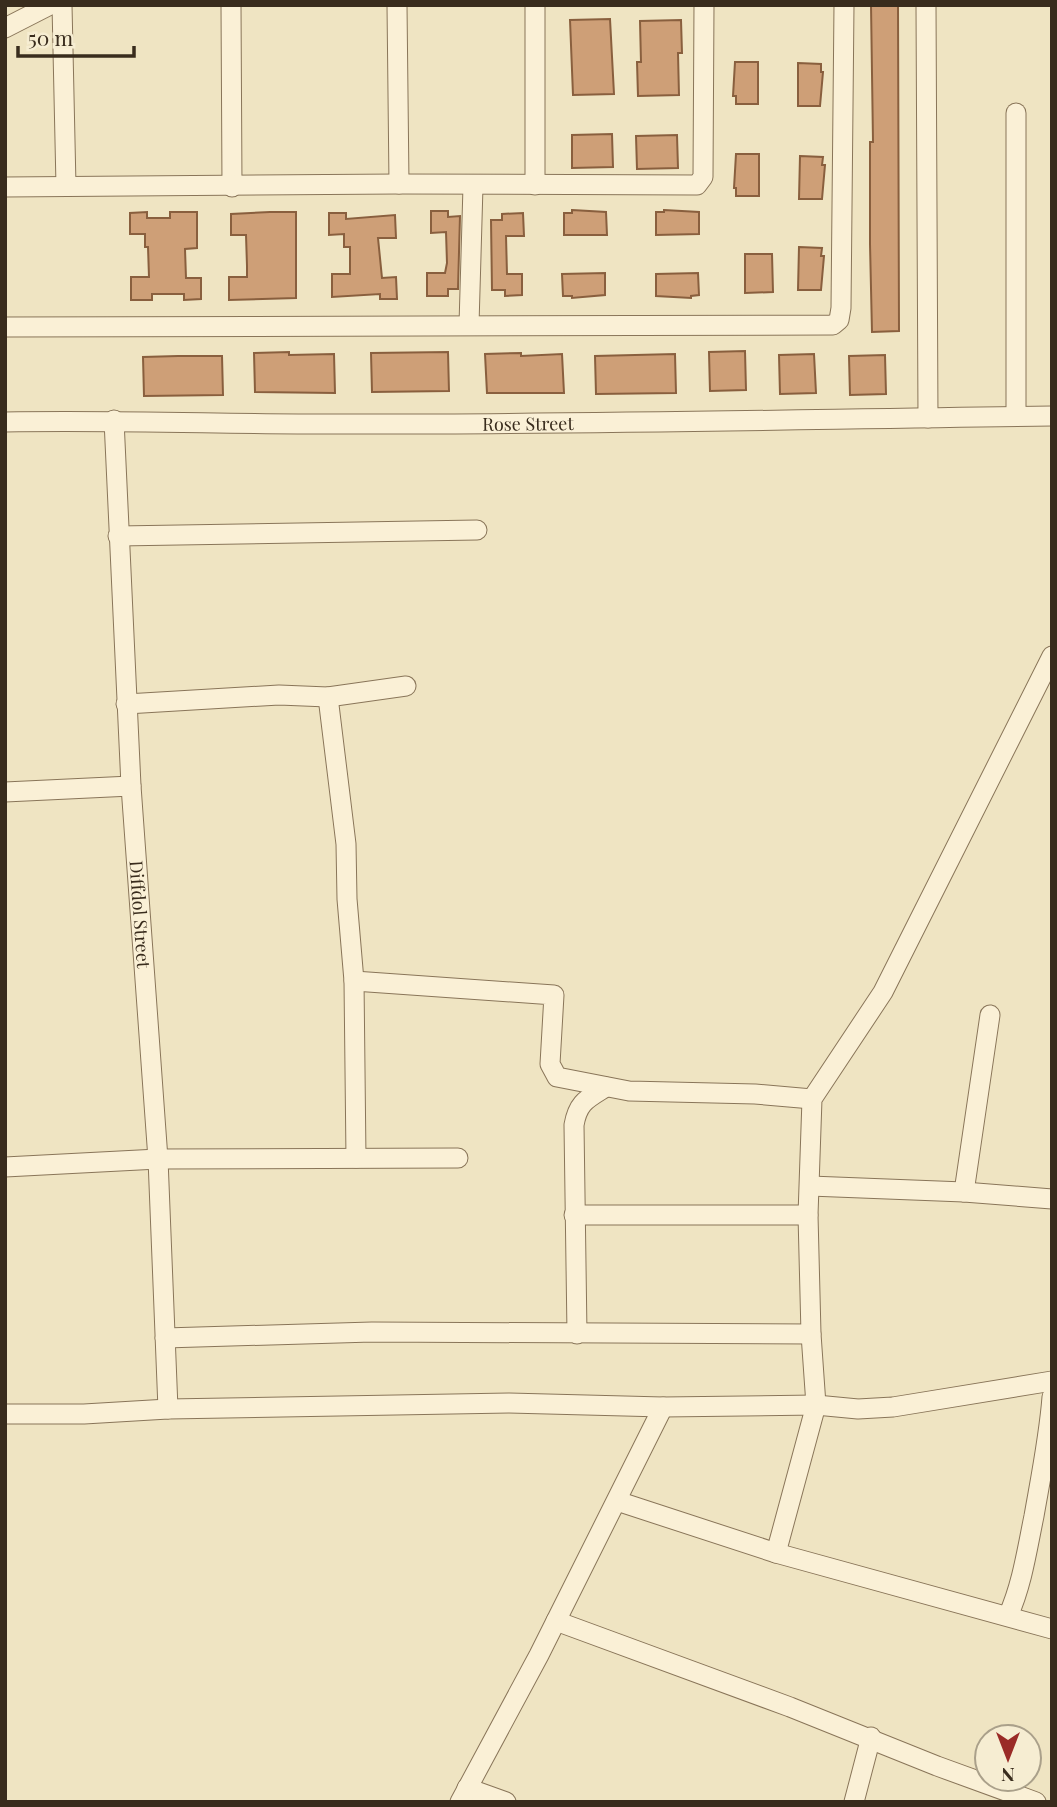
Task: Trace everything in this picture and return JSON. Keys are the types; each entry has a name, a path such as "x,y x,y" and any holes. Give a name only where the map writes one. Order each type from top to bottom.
{"street":[{"path":"5,28 50,5"},
{"path":"62,5 66,186"},
{"path":"230,5 232,187"},
{"path":"397,5 400,184"},
{"path":"535,5 536,185"},
{"path":"5,187 701,183 704,5"},
{"path":"5,327 811,326 836,323 841,308 844,5"},
{"path":"926,5 928,418"},
{"path":"1016,113 1016,416"},
{"path":"469,325 473,186"},
{"name":"Rose Street","path":"5,422 747,422 1052,416"},
{"name":"Diffdol Street","path":"114,420 126,704 158,1159 168,1409"},
{"path":"118,536 477,530"},
{"path":"776,1553 816,1405 808,1215 812,1099 883,992 1052,656"},
{"path":"126,704 279,695 328,697 406,686"},
{"path":"328,697 346,844 346,899 354,981 356,1158"},
{"path":"5,792 131,786"},
{"path":"354,981 554,995 550,1064 557,1077 629,1091 755,1094 812,1099"},
{"path":"964,1192 989,1015"},
{"path":"577,1334 574,1125 577,1111 585,1100 606,1087"},
{"path":"5,1167 158,1159 458,1158"},
{"path":"810,1186 964,1192 1052,1199"},
{"path":"574,1215 808,1215"},
{"path":"165,1338 372,1332 811,1334"},
{"path":"5,1414 509,1402 663,1407 816,1405 858,1409 893,1407 1052,1381"},
{"path":"1007,1616 1014,1602 1029,1539 1044,1460 1052,1397"},
{"path":"506,1802 464,1795 556,1621 663,1407"},
{"path":"617,1501 776,1553 1052,1629"},
{"path":"556,1621 871,1737 937,1766 1036,1802"},
{"path":"854,1802 871,1737"}],"building":[{"path":"871,5 898,5 899,331 872,332"},
{"path":"610,19 614,94 573,95 570,20"},
{"path":"681,20 682,53 678,53 679,95 638,96 640,21"},
{"path":"735,62 758,62 758,104 736,104 736,96 733,96"},
{"path":"798,63 821,64 823,72 820,106 798,106"},
{"path":"612,134 613,167 572,168 572,135"},
{"path":"677,135 678,168 637,169 636,136"},
{"path":"736,154 759,154 759,196 736,196"},
{"path":"800,156 823,157 822,165 825,165 822,199 799,199"},
{"path":"572,210 606,212 607,235 564,235 564,213 572,213"},
{"path":"431,211 448,211 448,217 460,216 458,289 448,289 448,296 427,296 427,273 445,273 447,263 446,232 431,233"},
{"path":"147,212 147,218 170,218 170,212 197,212 197,248 185,249 186,278 201,278 201,299 184,300 184,294 152,294 152,300 131,300 131,277 149,277 145,234 130,234 130,213"},
{"path":"296,212 296,298 229,300 229,277 247,277 246,235 231,235 231,214"},
{"path":"656,212 699,212 699,234 656,235"},
{"path":"329,213 346,213 346,219 395,215 396,238 378,238 382,278 396,277 397,299 380,299 380,294 332,297 332,274 350,274 350,247 344,247 344,234 329,235"},
{"path":"523,213 524,236 506,236 507,274 522,274 522,295 505,296 505,290 492,290 491,220 502,220 502,214"},
{"path":"799,247 822,248 821,256 824,256 821,290 798,290"},
{"path":"745,254 772,254 773,292 745,293"},
{"path":"605,273 605,295 572,298 563,296 562,274"},
{"path":"698,273 699,295 691,298 656,296 656,274"},
{"path":"745,351 746,390 710,391 709,352"},
{"path":"289,352 289,355 334,354 335,393 255,392 254,353"},
{"path":"448,352 449,391 372,392 371,353"},
{"path":"521,353 521,356 562,354 564,393 487,393 485,354"},
{"path":"675,354 676,393 596,394 595,356"},
{"path":"814,354 816,393 780,394 779,355"},
{"path":"885,355 886,394 850,395 849,356"},
{"path":"222,356 223,395 144,396 143,357"}]}
